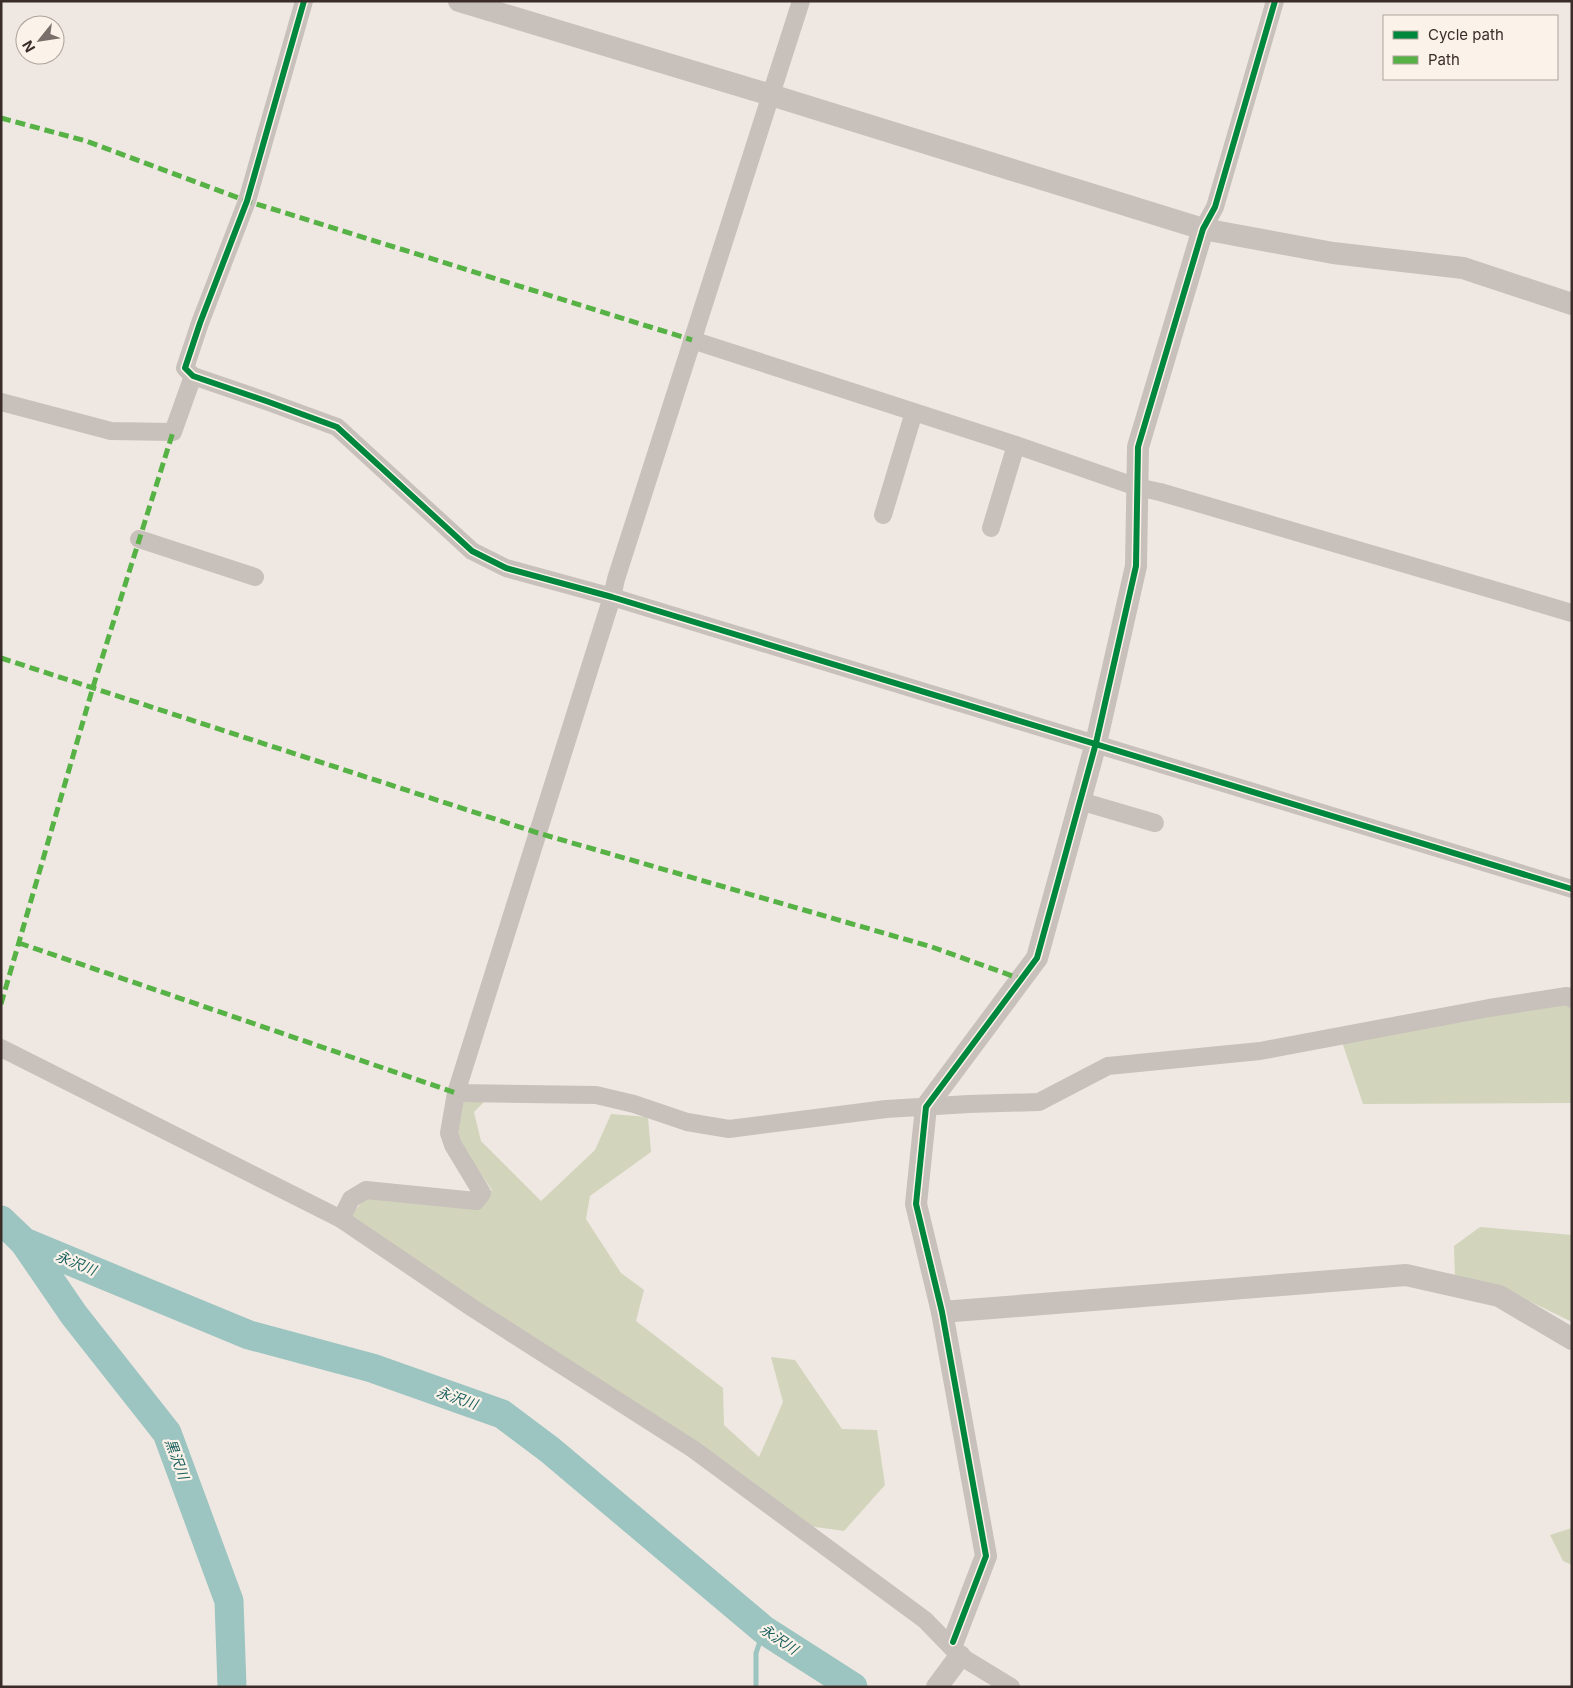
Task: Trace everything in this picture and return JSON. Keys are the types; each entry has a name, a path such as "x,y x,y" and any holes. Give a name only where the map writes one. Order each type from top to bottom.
{"street":[{"path":"304,1 246,201 185,368 193,376 266,400 336,427 472,551 506,568 612,597 1572,889"},
{"path":"459,1 771,94 1204,228 1333,253 1463,268 1572,304"},
{"path":"341,1219 351,1198 366,1190 476,1201 482,1193 453,1145 449,1133 456,1093 619,570 801,1"},
{"path":"937,1687 956,1649 986,1556 942,1312 916,1204 926,1107 1036,958 1096,743 1136,566 1138,447 1204,228 1215,207 1276,1"},
{"path":"692,340 1016,445 1137,487 1572,613"},
{"path":"1,402 111,431 173,432 193,376"},
{"path":"883,515 914,412"},
{"path":"991,528 1016,445"},
{"path":"139,539 255,577"},
{"path":"1080,801 1155,823"},
{"path":"456,1093 596,1095 634,1104 687,1122 729,1129 886,1109 1039,1102 1108,1066 1260,1051 1489,1008 1567,996 1572,998"},
{"path":"1,1048 341,1219 474,1309 693,1449 925,1620 956,1649 1012,1687"},
{"path":"942,1312 1406,1275 1499,1296 1572,1339"}],"green space":[{"path":"1572,999 1572,1103 1363,1104 1340,1036"},
{"path":"489,1097 474,1112 481,1141 541,1201 595,1150 611,1114 648,1117 651,1152 590,1196 586,1219 621,1273 644,1290 636,1321 723,1388 724,1425 759,1457 783,1402 771,1357 795,1360 842,1429 877,1430 885,1485 844,1531 794,1524 349,1218 365,1198 477,1206 492,1190 456,1138 461,1102"},
{"path":"1480,1227 1572,1235 1572,1322 1515,1294 1455,1280 1454,1246"},
{"path":"1572,1528 1572,1565 1563,1561 1550,1535"}],"waterway":[{"name":"永沢川","path":"1,1220 24,1242 249,1335 372,1368 502,1414 550,1450 764,1630 853,1687"},
{"name":"黒沢川","path":"24,1242 74,1315 167,1433 229,1601 232,1687"},
{"path":"756,1687 756,1653 764,1630"}],"marked path":[{"path":"1,118 86,141 247,201 692,340"},
{"path":"1,1004 93,687 173,432"},
{"path":"1,658 538,833 932,947 1021,979"},
{"path":"19,943 456,1093"}],"cycle path":[{"path":"304,1 247,201 200,323 185,368 193,376 337,427 472,551 506,568 612,597 1572,889"},
{"path":"953,1642 986,1556 942,1312 916,1204 926,1107 1037,958 1096,743 1136,566 1138,447 1203,229 1215,207 1275,1"}]}
